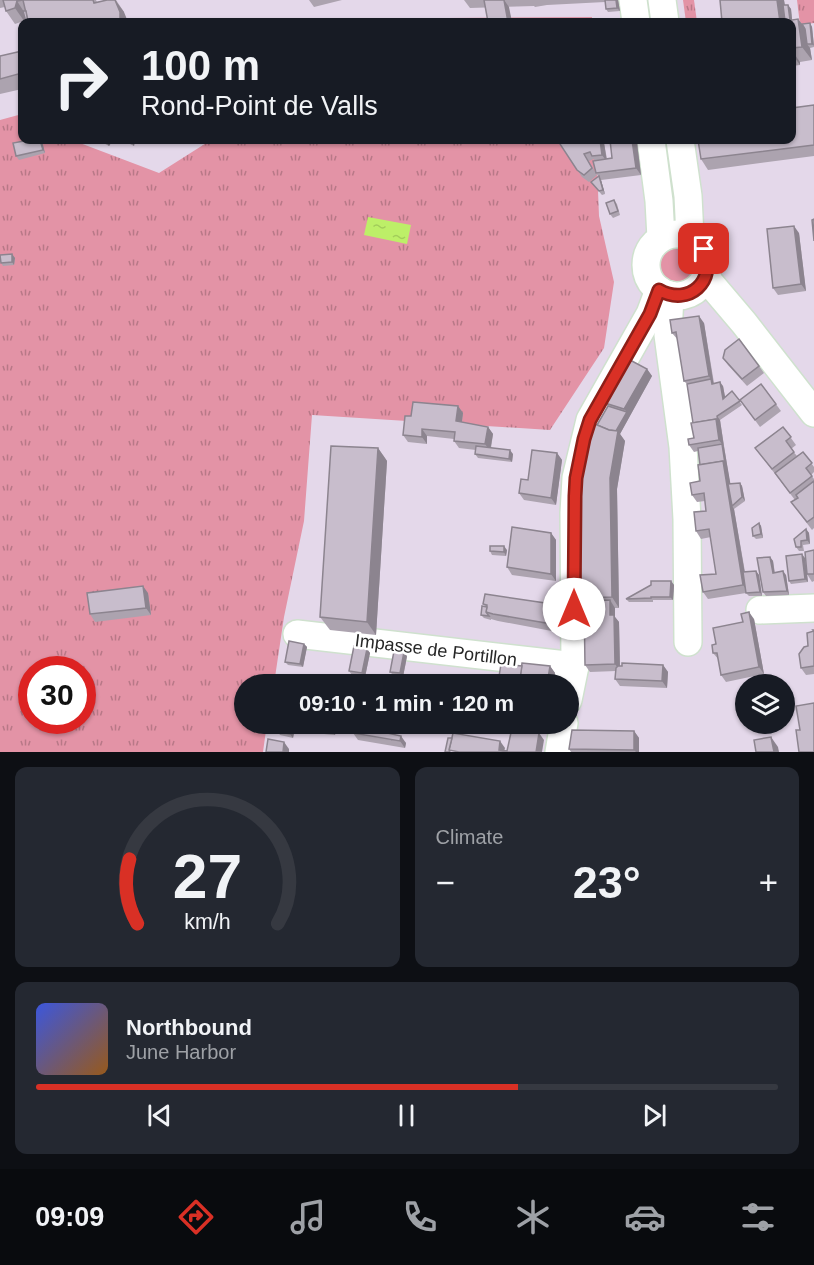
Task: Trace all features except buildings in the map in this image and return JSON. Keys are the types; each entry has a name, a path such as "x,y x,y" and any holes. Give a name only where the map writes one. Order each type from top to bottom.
{"street":[{"path":"633,0 635,18"},
{"path":"662,0 664,18"},
{"path":"652,144 661,238"},
{"path":"680,144 690,237"},
{"path":"670,234 690,237 704,249 708,258 705,277 695,290 679,296 665,293 652,283 647,274 648,254 653,245 670,234"},
{"path":"705,277 814,413"},
{"path":"665,293 668,335 683,447 687,519 688,642"},
{"path":"573,674 574,513 576,478 582,449 590,420 650,314 665,293"},
{"path":"760,610 814,608"},
{"name":"Impasse de Portillon","path":"297,634 574,666"},
{"path":"559,752 562,734"}],"green space":[{"path":"683,0 694,0 696,18 685,18"},
{"path":"797,0 814,0 814,23 800,25"},
{"path":"592,17 592,18 446,18"},
{"path":"18,115 18,144 83,144 159,173 205,144 596,144 599,216 614,282 604,348 550,430 312,415 304,521 284,617 275,674 234,674 234,734 265,734 263,752 0,752 0,120"},
{"path":"659,144 668,144 676,212 668,213"},
{"path":"677,244 692,250 698,265 692,280 677,286 662,280 656,265 662,250"}],"water":[{"path":"368,217 411,225 407,244 364,235"}],"route":[{"path":"574,609 576,478 590,420 650,314 659,290 679,296 695,290 701,284 708,268 708,258 704,249"}]}
